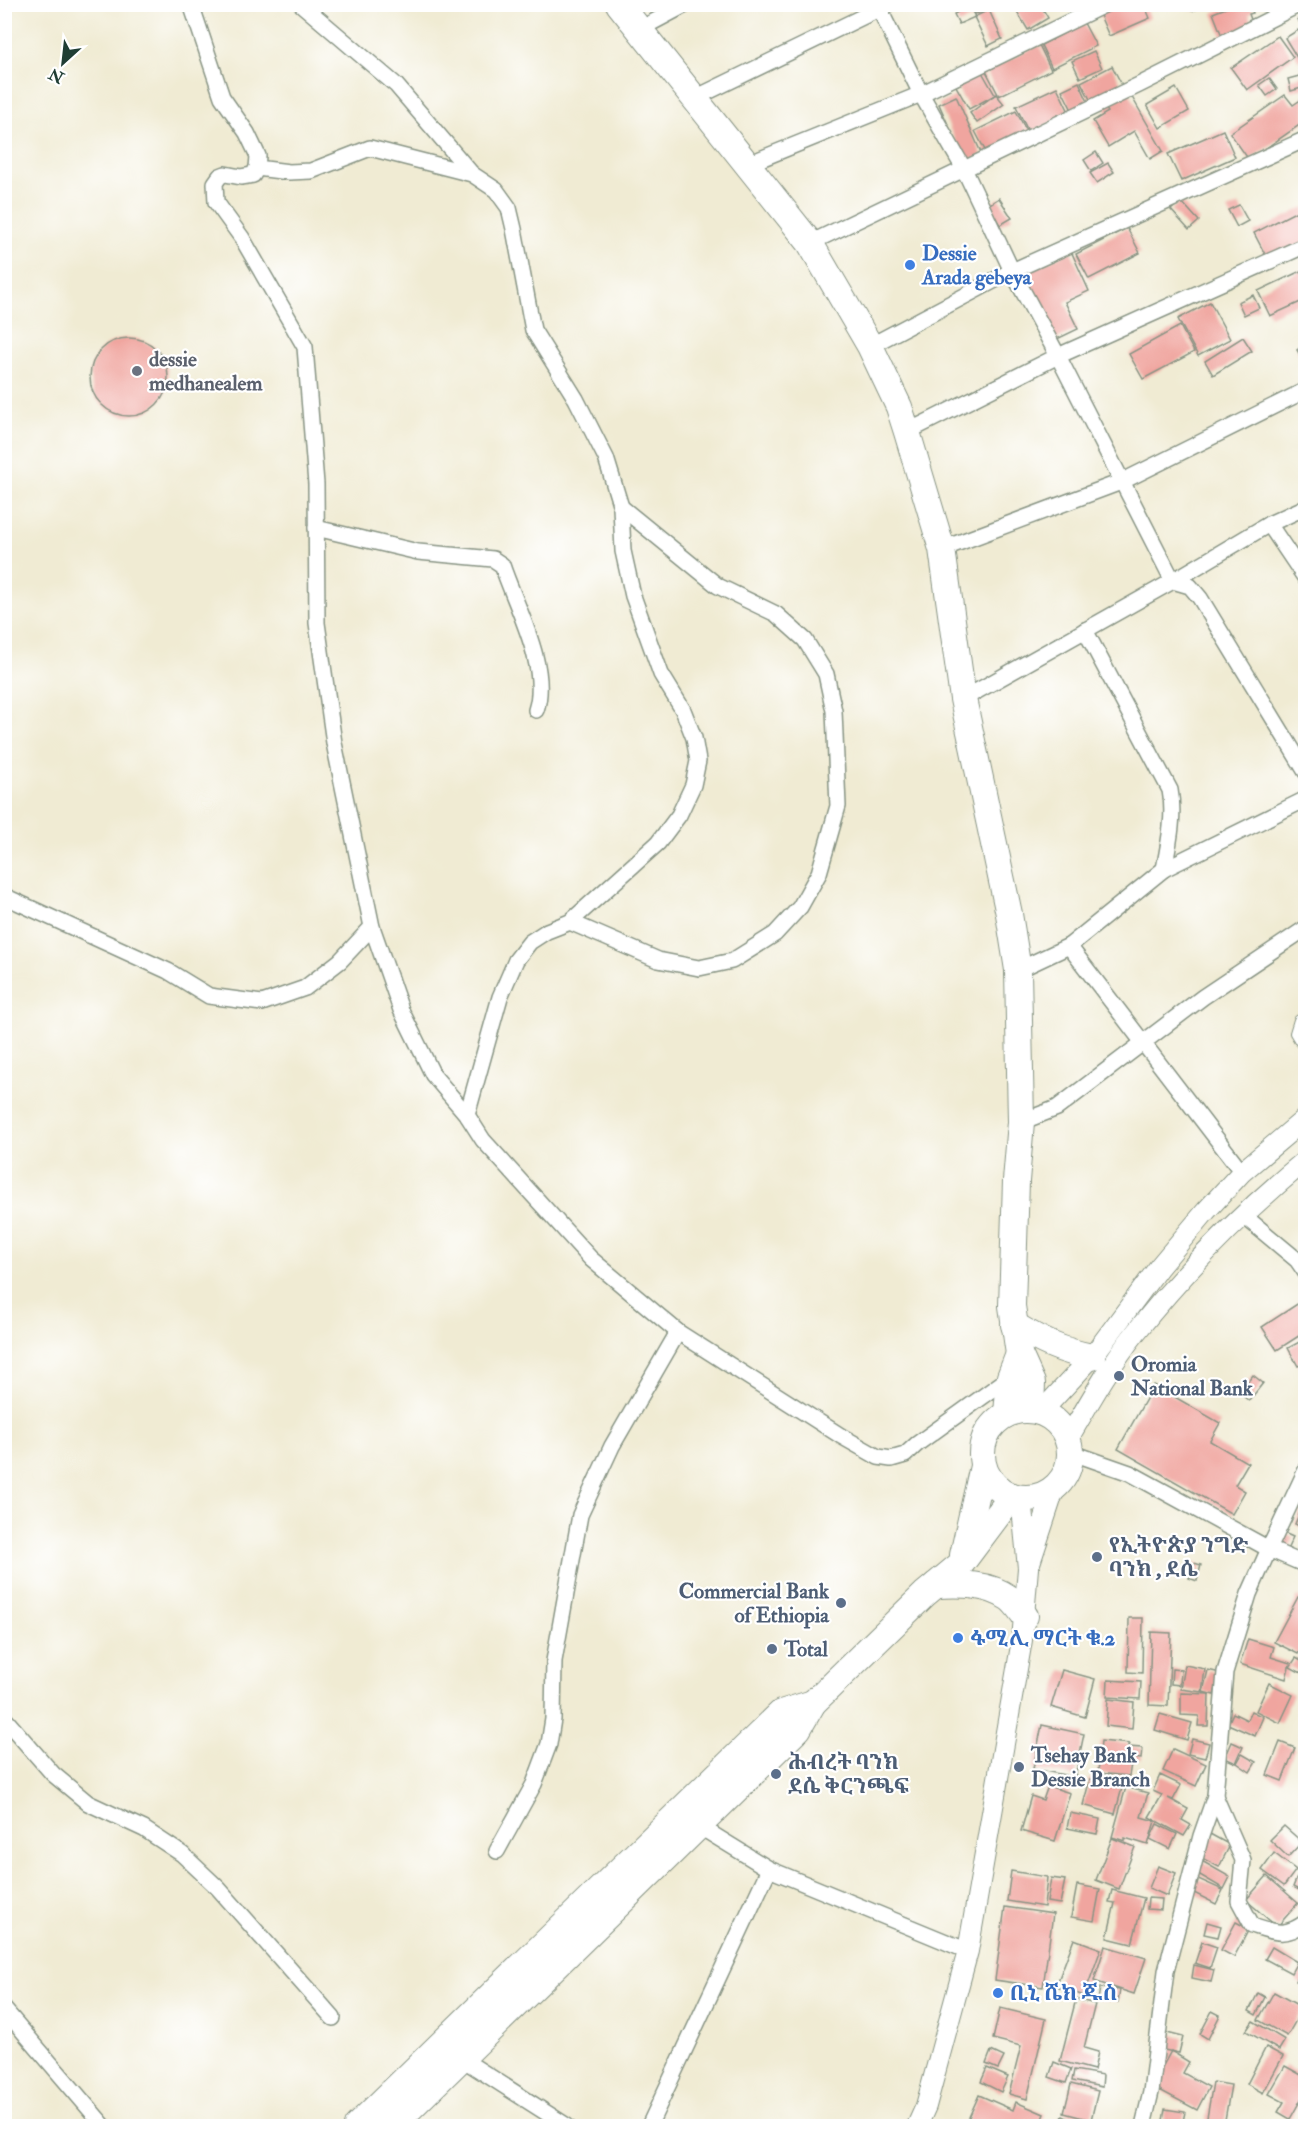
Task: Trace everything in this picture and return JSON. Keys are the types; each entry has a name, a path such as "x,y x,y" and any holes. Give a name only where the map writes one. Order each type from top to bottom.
{"highway":[{"path":"619,4 810,243 870,346 898,407 942,549 963,699 1009,914 1017,970 1021,1122 1016,1181 1012,1294 1015,1365 1032,1383 1026,1412"},
{"path":"1014,1325 1053,1347 1092,1357"},
{"path":"1026,1412 1052,1418 1061,1428 1069,1446 1069,1465 1064,1477 1056,1487 1039,1496 1016,1497 999,1490 989,1479 983,1466 981,1450 985,1435 994,1423 1026,1412"},
{"path":"962,1564 983,1466"},
{"path":"357,2127 451,2052 699,1827 780,1713 813,1703 936,1585 962,1564 1016,1497"},
{"path":"936,1585 967,1584 989,1588 1010,1599 1025,1616"},
{"path":"392,2127 451,2052 680,1809 741,1768"}],"street":[{"path":"191,4 222,97 247,133 258,156 257,168 253,175 241,177 225,174 220,176 215,183 216,202 242,238 305,347 316,484 317,623 334,743 372,927 401,1010 433,1075 467,1115 483,1140 591,1259 678,1332 841,1436 878,1457 891,1459 905,1455 1015,1365"},
{"path":"302,4 396,85 472,174 496,190 509,208 533,330 576,399 606,458 621,507 623,551 633,596 661,674 683,710 694,738 698,761 693,785 679,815 658,843 570,922 547,931 530,942 516,960 500,997 467,1115"},
{"path":"640,29 687,4"},
{"path":"748,164 921,94 1086,9 1106,4"},
{"path":"810,243 1300,4"},
{"path":"695,98 882,6 921,94 964,169 1012,272 1058,356 1173,581 1190,586 1200,598 1305,772"},
{"path":"870,346 1012,272 1305,139"},
{"path":"257,168 289,172 311,171 370,148 472,174"},
{"path":"907,432 1058,356 1305,245"},
{"path":"942,549 1121,482 1305,390"},
{"path":"570,922 658,960 699,968 732,961 775,934 800,907 819,873 838,806 834,711 826,674 805,640 776,614 718,586 621,507"},
{"path":"963,699 1173,581 1269,524 1305,507"},
{"path":"1269,524 1305,579"},
{"path":"316,528 418,552 494,559 502,566 528,631 541,687 536,710"},
{"path":"1085,630 1170,790 1172,801 1170,834 1164,869"},
{"path":"1017,970 1069,946 1164,869 1305,799"},
{"path":"4,896 168,971 209,996 262,1003 305,988 340,961 372,927"},
{"path":"1021,1122 1057,1108 1203,997 1305,928"},
{"path":"1069,946 1242,1172"},
{"path":"1026,1412 1092,1357 1159,1267 1242,1172 1305,1118"},
{"path":"1305,1160 1243,1215 1193,1264 1136,1333 1102,1381 1069,1446 1130,1473 1269,1549 1305,1565"},
{"path":"1243,1215 1297,1260 1305,1273"},
{"path":"497,1851 534,1784 549,1744 553,1719 554,1661 580,1515 612,1446 678,1332"},
{"path":"1143,2127 1151,2092 1166,1971 1215,1796 1225,1672 1249,1594 1305,1470"},
{"path":"1028,1568 1056,1487"},
{"path":"917,2127 927,2106 968,1952 1025,1616 1028,1568 1016,1497"},
{"path":"4,1718 53,1774 88,1803 144,1829 182,1854 218,1888 333,2018"},
{"path":"1215,1796 1243,1860 1239,1901 1252,1924 1278,1934 1305,1922"},
{"path":"680,1809 699,1827 769,1869 968,1952"},
{"path":"649,2127 769,1869"},
{"path":"4,2009 104,2127"},
{"path":"451,2052 567,2127"}],"lane":[{"path":"1305,1015 1298,1020 1294,1033 1305,1053"}],"building":[{"path":"973,4 989,4 991,9 975,14"},
{"path":"1024,4 1040,4 1048,18 1028,30 1016,10"},
{"path":"1114,4 1144,4 1150,18 1109,36 1098,11"},
{"path":"1236,4 1250,4 1253,13 1249,14 1253,25 1222,36 1213,13"},
{"path":"1189,5 1208,5 1192,11"},
{"path":"969,6 975,17 959,24 954,14"},
{"path":"989,10 1002,39 988,46 974,17"},
{"path":"1305,15 1305,26 1302,28 1298,19"},
{"path":"1084,23 1096,46 1052,68 1041,45"},
{"path":"1298,30 1305,42 1305,57 1299,61 1285,38"},
{"path":"1278,36 1293,57 1247,90 1231,68"},
{"path":"1039,45 1051,70 999,96 986,71"},
{"path":"1094,51 1102,68 1080,78 1072,61"},
{"path":"1112,66 1123,87 1092,103 1081,82"},
{"path":"1305,67 1305,87 1291,91 1288,79 1303,75 1301,68"},
{"path":"982,72 995,95 969,109 956,86"},
{"path":"1269,78 1277,89 1267,96 1259,85"},
{"path":"1079,82 1089,104 1073,112 1062,90"},
{"path":"1057,87 1070,114 1029,133 1016,106"},
{"path":"1176,88 1189,111 1160,128 1147,105"},
{"path":"1129,92 1163,151 1150,159 1134,131 1108,147 1093,121 1108,112 1104,106"},
{"path":"996,94 1004,104 977,123 970,113"},
{"path":"1285,95 1293,105 1305,97 1305,121 1249,160 1230,133"},
{"path":"956,96 982,155 965,163 939,104"},
{"path":"1016,111 1028,134 987,154 975,131"},
{"path":"1223,130 1235,157 1181,181 1168,154"},
{"path":"1096,152 1103,163 1091,171 1084,160"},
{"path":"1108,163 1114,172 1097,183 1090,173"},
{"path":"999,198 1012,218 1000,225 988,205"},
{"path":"1181,201 1199,221 1189,230 1171,210"},
{"path":"1239,205 1248,221 1237,227 1228,210"},
{"path":"1305,207 1305,242 1268,260 1254,233"},
{"path":"1127,228 1140,253 1089,279 1076,254"},
{"path":"1071,251 1089,291 1065,302 1078,329 1053,341 1022,273"},
{"path":"1305,269 1305,300 1270,316 1258,291"},
{"path":"1253,295 1259,308 1244,315 1238,302"},
{"path":"1210,302 1230,339 1198,356 1178,319"},
{"path":"1180,326 1194,352 1143,379 1129,354"},
{"path":"1243,337 1252,351 1213,375 1205,361"},
{"path":"129,338 144,341 157,349 165,362 168,377 165,392 157,405 144,413 129,416 114,413 101,405 93,392 90,377 93,362 101,349 114,341"},
{"path":"1305,344 1305,363 1297,350"},
{"path":"1305,1299 1305,1332 1277,1350 1262,1327"},
{"path":"1305,1339 1305,1363 1298,1366 1288,1348"},
{"path":"1253,1375 1263,1383 1249,1401 1239,1393"},
{"path":"1154,1385 1220,1423 1210,1441 1248,1463 1235,1485 1245,1491 1232,1514 1118,1449"},
{"path":"1305,1501 1305,1529 1295,1524"},
{"path":"1284,1533 1293,1537 1286,1552 1278,1548"},
{"path":"1194,1563 1201,1565 1197,1581 1189,1578"},
{"path":"1298,1597 1305,1601 1305,1640 1298,1654 1274,1642"},
{"path":"1129,1618 1143,1618 1142,1673 1128,1672"},
{"path":"1151,1632 1171,1633 1168,1706 1149,1705"},
{"path":"1248,1639 1274,1647 1271,1657 1290,1663 1286,1679 1240,1664"},
{"path":"1296,1658 1305,1663 1305,1675 1290,1667"},
{"path":"1185,1665 1205,1669 1202,1692 1181,1689"},
{"path":"1172,1669 1181,1670 1180,1685 1171,1684"},
{"path":"1062,1670 1095,1679 1085,1717 1051,1707"},
{"path":"1208,1670 1220,1673 1214,1695 1203,1692"},
{"path":"1108,1680 1141,1682 1140,1699 1107,1697"},
{"path":"1269,1683 1293,1695 1280,1723 1256,1711"},
{"path":"1181,1693 1209,1694 1208,1726 1198,1726 1199,1716 1181,1715"},
{"path":"1108,1699 1134,1702 1132,1729 1106,1726"},
{"path":"1251,1711 1263,1717 1255,1736 1228,1724 1233,1713 1247,1720"},
{"path":"1160,1714 1192,1723 1187,1740 1155,1730"},
{"path":"1042,1725 1084,1734 1075,1777 1033,1769"},
{"path":"1192,1739 1209,1743 1205,1758 1188,1754"},
{"path":"1101,1741 1142,1748 1141,1759 1132,1758 1129,1776 1098,1773"},
{"path":"1232,1742 1243,1747 1236,1763 1225,1758"},
{"path":"1280,1742 1295,1748 1282,1781 1267,1775"},
{"path":"1173,1749 1206,1764 1196,1786 1163,1771"},
{"path":"1242,1754 1256,1762 1250,1772 1237,1763"},
{"path":"1160,1775 1181,1785 1173,1800 1168,1798 1188,1809 1182,1820 1191,1825 1184,1836 1149,1817 1162,1795 1153,1791"},
{"path":"1090,1779 1122,1788 1115,1814 1083,1805"},
{"path":"1048,1786 1070,1793 1055,1841 1021,1831 1031,1796 1043,1800"},
{"path":"1126,1787 1148,1793 1141,1817 1155,1821 1148,1845 1125,1838 1125,1841 1112,1837"},
{"path":"1070,1813 1100,1819 1097,1834 1067,1828"},
{"path":"1157,1824 1177,1834 1170,1849 1150,1839"},
{"path":"1284,1826 1302,1842 1288,1857 1270,1840"},
{"path":"1210,1834 1230,1845 1219,1867 1198,1856"},
{"path":"1112,1838 1135,1847 1119,1889 1096,1880"},
{"path":"1274,1853 1296,1870 1284,1886 1262,1870"},
{"path":"1200,1860 1230,1877 1224,1889 1193,1871"},
{"path":"1158,1866 1176,1873 1167,1896 1149,1888"},
{"path":"1011,1871 1047,1877 1044,1907 1007,1901"},
{"path":"1298,1875 1305,1878 1305,1893 1293,1887"},
{"path":"1267,1876 1298,1903 1277,1927 1246,1900"},
{"path":"1194,1877 1223,1890 1216,1904 1188,1890"},
{"path":"1051,1878 1065,1880 1060,1904 1047,1902"},
{"path":"1077,1885 1100,1889 1094,1921 1071,1917"},
{"path":"1112,1890 1144,1898 1132,1944 1107,1938 1115,1903 1109,1902"},
{"path":"1148,1898 1162,1899 1161,1910 1147,1909"},
{"path":"1005,1907 1053,1914 1043,1987 995,1980"},
{"path":"1207,1922 1221,1926 1218,1937 1204,1934"},
{"path":"1236,1922 1249,1929 1234,1957 1221,1950"},
{"path":"1074,1939 1101,1949 1084,1996 1056,1986"},
{"path":"1202,1942 1217,1947 1210,1968 1195,1963"},
{"path":"1105,1946 1146,1958 1134,1994 1094,1981"},
{"path":"1272,1947 1297,1962 1291,1973 1265,1959"},
{"path":"1305,1964 1305,1986 1296,1981"},
{"path":"1194,1965 1214,1970 1211,1982 1192,1978"},
{"path":"1100,1988 1120,1990 1118,2002 1098,2000"},
{"path":"1274,1992 1303,2008 1287,2036 1258,2020"},
{"path":"1258,1993 1265,1997 1256,2015 1249,2011"},
{"path":"1076,1999 1095,2004 1084,2048 1098,2052 1094,2070 1060,2061"},
{"path":"1000,2008 1046,2019 1027,2099 1009,2094 1021,2046 993,2039"},
{"path":"1212,2011 1220,2015 1208,2039 1200,2034"},
{"path":"1253,2021 1285,2040 1279,2050 1246,2031"},
{"path":"1163,2032 1183,2037 1179,2053 1159,2049"},
{"path":"1266,2047 1283,2056 1263,2093 1247,2084"},
{"path":"991,2051 1004,2057 998,2069 986,2064"},
{"path":"1171,2051 1189,2062 1183,2073 1209,2087 1197,2110 1152,2086"},
{"path":"1054,2062 1071,2069 1066,2083 1049,2077"},
{"path":"1285,2066 1305,2077 1305,2092 1290,2119 1278,2112 1284,2102 1269,2094"},
{"path":"987,2068 1008,2077 1001,2092 981,2082"},
{"path":"1074,2070 1103,2075 1102,2087 1072,2081"},
{"path":"1213,2082 1231,2085 1224,2126 1206,2124"},
{"path":"1071,2084 1098,2091 1091,2120 1064,2113"},
{"path":"979,2095 1013,2110 1016,2102 1044,2114 1039,2126 965,2126"},
{"path":"1165,2109 1185,2112 1182,2126 1162,2126"},
{"path":"1063,2116 1076,2123 1074,2126 1058,2126"}],"place":[{"name":"Dessie Arada gebeya","path":"910,265"},
{"name":"dessie medhanealem","path":"137,371"},
{"name":"Oromia National Bank","path":"1119,1376"},
{"name":"የኢትዮጵያ ንግድ ባንክ , ደሴ","path":"1097,1557"},
{"name":"Commercial Bank of Ethiopia","path":"841,1603"},
{"name":"ፋሚሊ ማርት ቁ.2","path":"958,1638"},
{"name":"Total","path":"772,1649"},
{"name":"Tsehay Bank Dessie Branch","path":"1019,1767"},
{"name":"ሕብረት ባንክ ደሴ ቅርንጫፍ","path":"776,1774"},
{"name":"ቢኒ ሼክ ጁስ","path":"998,1993"}]}
